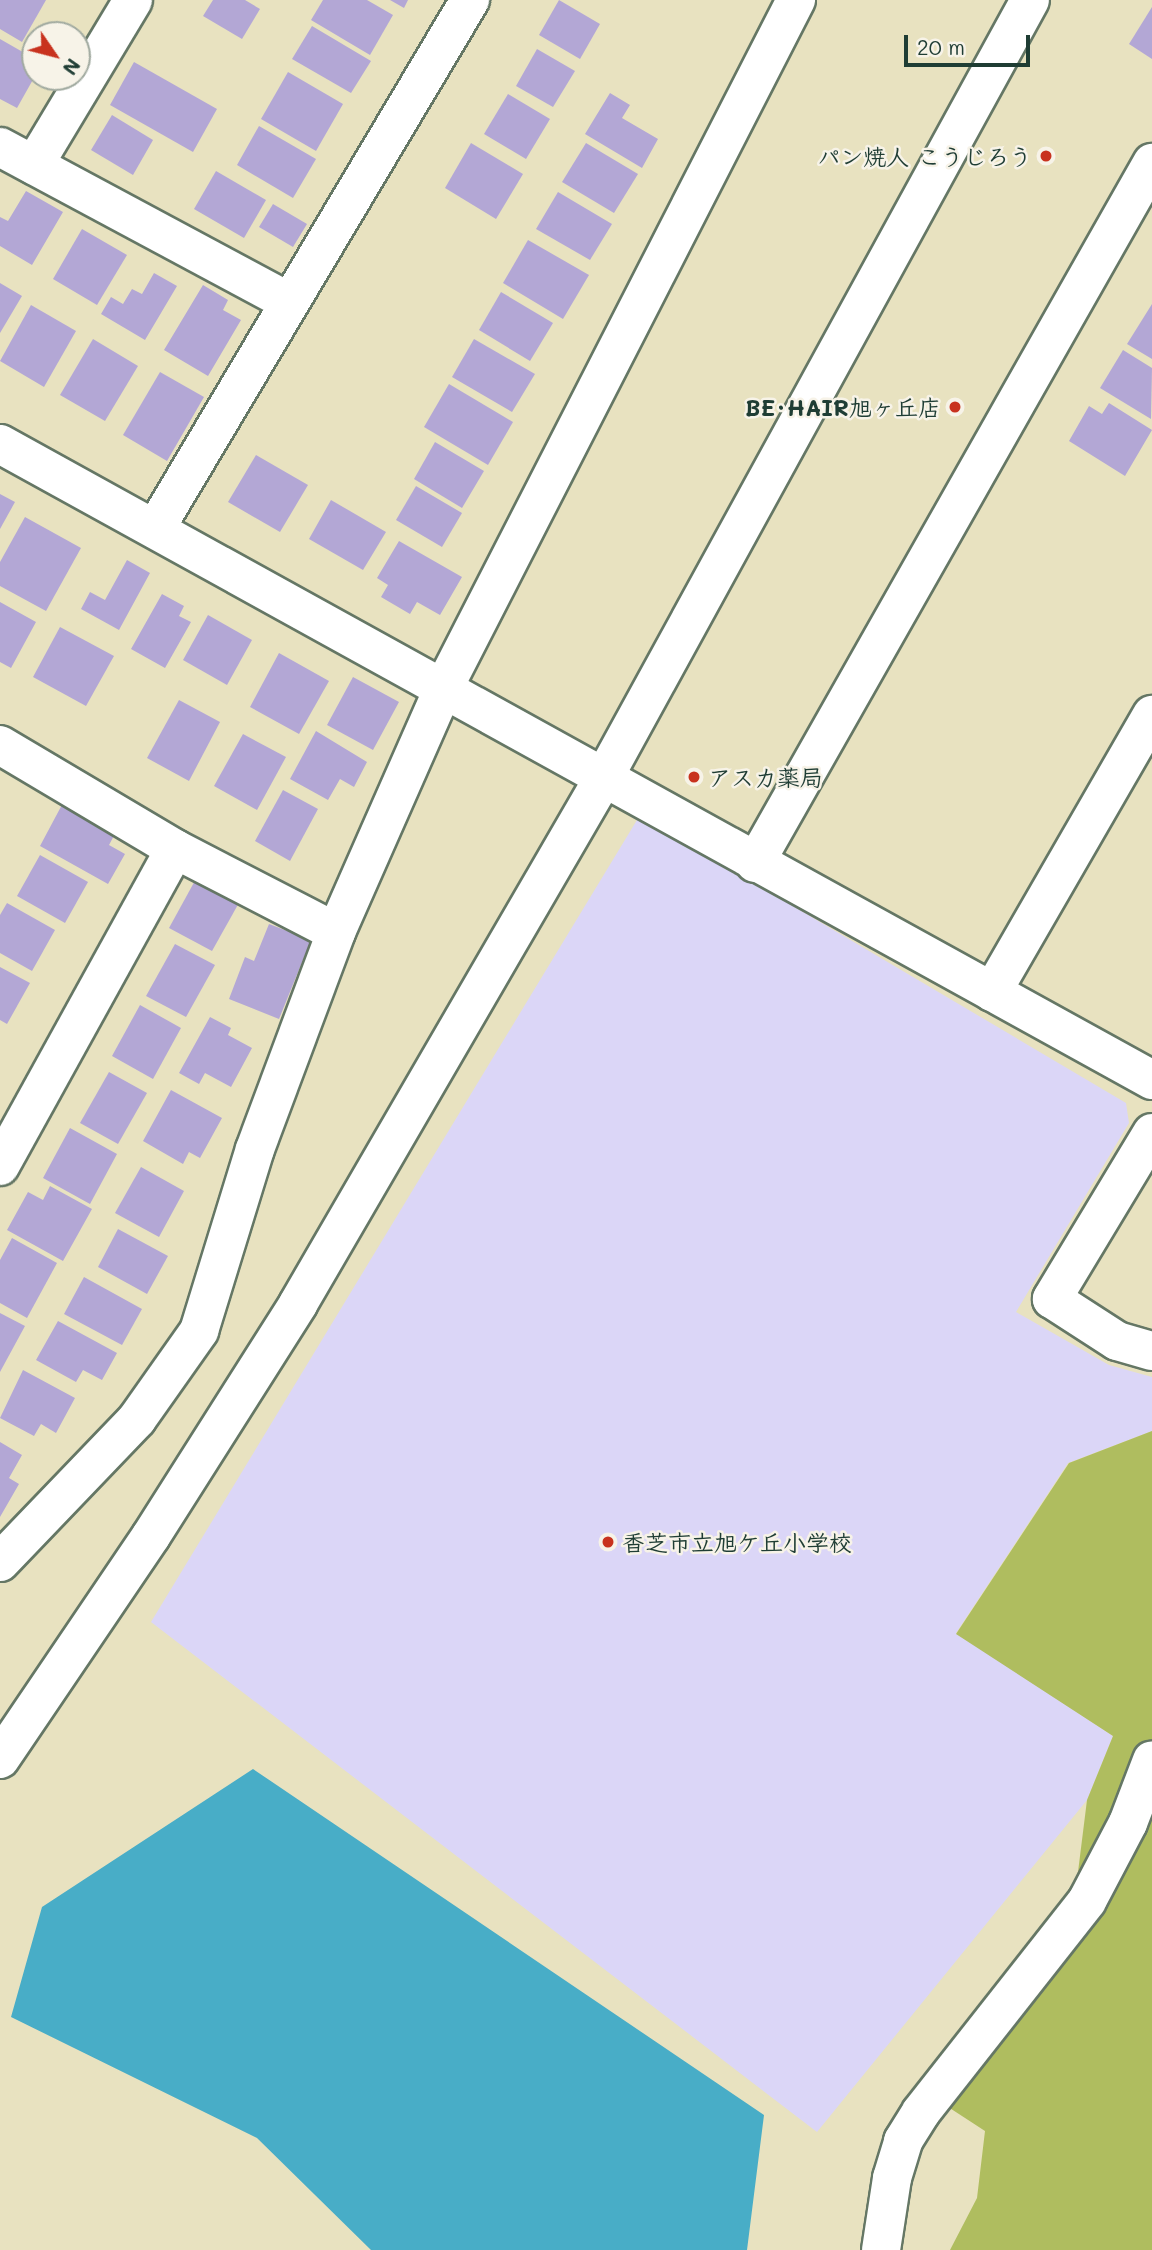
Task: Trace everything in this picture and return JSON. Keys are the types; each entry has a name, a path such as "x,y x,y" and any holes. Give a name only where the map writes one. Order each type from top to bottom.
{"street":[{"path":"34,165 133,0"},
{"path":"155,529 470,0"},
{"path":"0,1562 137,1419 199,1331 254,1149 336,933 444,687 796,0"},
{"path":"0,1759 151,1536 298,1304 603,779 1030,0"},
{"path":"0,146 289,302"},
{"path":"755,863 1152,163"},
{"path":"0,444 1152,1080"},
{"path":"992,992 1152,715"},
{"path":"0,745 175,849 336,933"},
{"path":"0,1166 175,849"},
{"path":"1152,1133 1052,1298 1117,1341 1152,1351"},
{"path":"881,2250 892,2178 903,2141 1087,1901 1128,1823 1152,1760"}],"shaded area":[{"name":"香芝市立旭ケ丘小学校","path":"646,819 1126,1103 1129,1123 1016,1312 1109,1365 1152,1377 1152,1431 1068,1463 956,1633 1113,1736 1087,1800 817,2132 151,1622 637,820"}],"green space":[{"path":"1152,1431 1152,2250 950,2250 977,2198 985,2131 919,2088 1059,1923 1078,1872 1087,1800 1113,1736 956,1634 1069,1463"}],"water":[{"path":"253,1769 764,2115 747,2250 371,2250 257,2138 11,2017 42,1907"}],"building":[{"path":"0,0 46,0 34,21 21,21 21,41 0,29"},
{"path":"213,0 245,0 260,9 242,39 203,16"},
{"path":"323,0 367,0 393,15 370,55 311,20"},
{"path":"390,0 408,0 404,8"},
{"path":"559,0 600,24 580,59 539,35"},
{"path":"1152,7 1152,59 1129,44"},
{"path":"312,26 371,61 351,93 292,59"},
{"path":"0,39 21,51 21,91 27,91 17,108 0,99"},
{"path":"537,49 575,71 553,107 516,86"},
{"path":"134,62 217,109 193,152 110,105"},
{"path":"288,72 343,104 316,151 261,119"},
{"path":"610,93 630,105 622,118 658,139 642,168 585,134"},
{"path":"508,94 550,119 526,159 484,134"},
{"path":"112,115 153,140 133,175 91,150"},
{"path":"259,126 316,159 293,198 237,165"},
{"path":"471,143 523,174 496,219 445,188"},
{"path":"586,143 638,174 614,213 562,182"},
{"path":"216,171 266,200 244,238 194,209"},
{"path":"26,191 63,212 32,265 0,246 0,217 8,221"},
{"path":"558,192 612,224 590,260 536,229"},
{"path":"273,204 307,224 293,247 259,227"},
{"path":"82,229 127,255 97,305 53,279"},
{"path":"528,240 589,275 563,319 503,283"},
{"path":"154,273 177,286 145,340 101,314 111,297 123,304 132,289 142,294"},
{"path":"0,283 22,296 0,333"},
{"path":"203,285 228,300 223,310 241,320 208,376 164,350"},
{"path":"501,292 553,323 530,361 479,330"},
{"path":"1152,304 1152,359 1127,344"},
{"path":"31,305 76,331 44,387 0,361"},
{"path":"93,339 138,366 105,421 60,395"},
{"path":"474,339 535,374 512,412 452,377"},
{"path":"1123,350 1152,368 1151,419 1100,388"},
{"path":"160,372 204,397 167,461 123,435"},
{"path":"449,384 513,422 488,465 424,427"},
{"path":"1109,403 1152,430 1125,476 1069,441 1089,406 1102,414"},
{"path":"435,442 484,471 462,508 414,479"},
{"path":"256,455 308,485 280,532 228,502"},
{"path":"416,486 462,513 442,547 396,520"},
{"path":"0,494 15,502 0,529"},
{"path":"331,500 386,532 363,570 309,539"},
{"path":"25,517 81,548 46,611 0,586 0,562"},
{"path":"399,541 462,577 440,615 417,602 410,614 381,597 388,585 377,578"},
{"path":"127,560 150,573 119,630 81,609 90,592 105,600"},
{"path":"162,594 184,606 179,616 191,622 165,668 131,649"},
{"path":"0,602 36,622 11,668 0,662"},
{"path":"208,615 252,640 227,685 183,660"},
{"path":"60,627 114,656 86,706 33,677"},
{"path":"279,653 329,681 299,734 250,707"},
{"path":"353,677 399,702 373,750 327,725"},
{"path":"179,700 220,722 189,781 147,758"},
{"path":"316,731 367,762 354,787 340,779 328,800 290,779"},
{"path":"243,734 286,757 257,810 214,786"},
{"path":"283,790 318,809 290,861 255,841"},
{"path":"64,801 117,830 109,845 125,854 108,884 40,846"},
{"path":"40,855 88,882 65,923 17,896"},
{"path":"197,877 240,901 212,951 169,928"},
{"path":"7,903 55,930 32,971 0,953 0,915"},
{"path":"269,924 311,940 279,1019 229,999 245,957 254,961"},
{"path":"175,944 215,965 186,1017 146,996"},
{"path":"0,967 30,983 7,1024 0,1020"},
{"path":"140,1005 181,1028 153,1079 112,1056"},
{"path":"210,1017 231,1028 228,1035 252,1048 231,1087 205,1073 199,1084 179,1073"},
{"path":"109,1072 147,1093 118,1144 80,1123"},
{"path":"171,1090 222,1118 200,1158 189,1152 183,1164 143,1141"},
{"path":"70,1128 117,1154 90,1204 43,1178"},
{"path":"141,1167 184,1191 159,1237 115,1213"},
{"path":"50,1186 92,1209 63,1261 7,1230 28,1192 43,1200"},
{"path":"118,1229 168,1256 147,1294 98,1267"},
{"path":"12,1238 57,1263 27,1318 0,1303 0,1260"},
{"path":"84,1277 142,1309 122,1345 64,1314"},
{"path":"0,1313 25,1326 0,1372"},
{"path":"58,1321 117,1353 102,1380 83,1370 76,1382 36,1360"},
{"path":"23,1370 75,1398 56,1433 41,1424 34,1436 0,1418"},
{"path":"0,1442 22,1455 9,1478 19,1484 0,1517"}],"place":[{"name":"パン焼人 こうじろう","path":"1046,156"},
{"name":"BE･HAIR旭ヶ丘店","path":"955,407"},
{"name":"アスカ薬局","path":"694,777"},
{"name":"香芝市立旭ケ丘小学校","path":"608,1542"}]}
